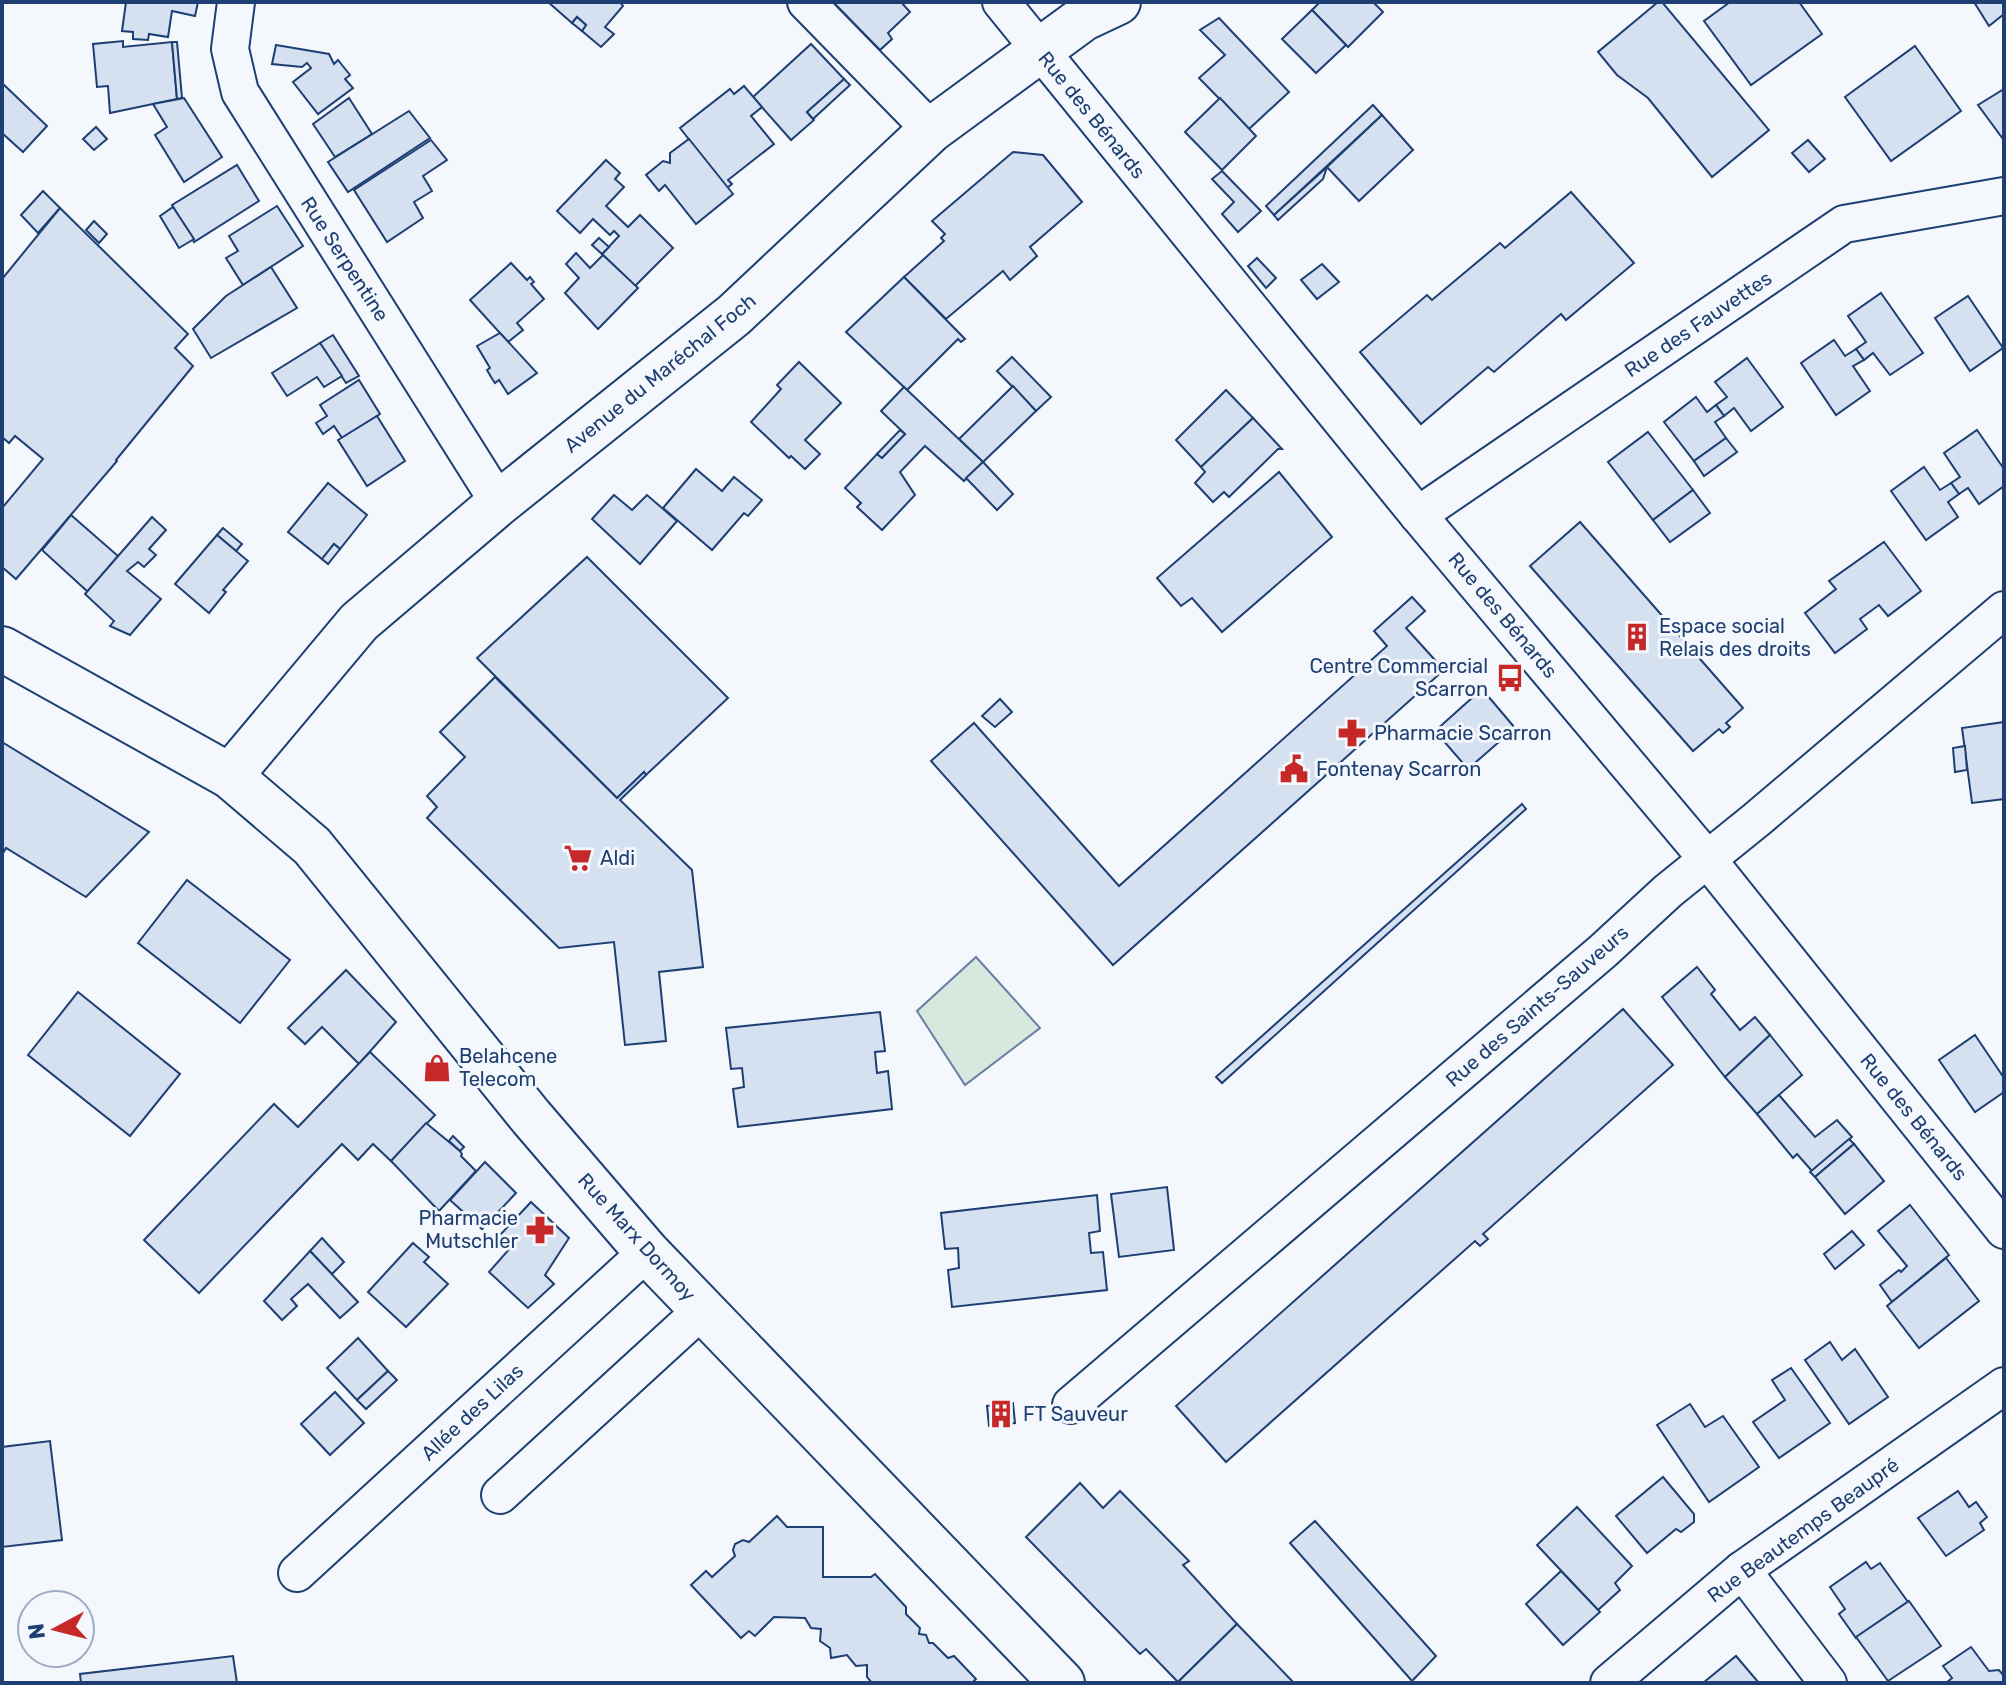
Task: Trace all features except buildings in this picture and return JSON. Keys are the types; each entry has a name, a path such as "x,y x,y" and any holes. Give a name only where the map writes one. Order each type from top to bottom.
{"main road":[{"name":"Avenue du Maréchal Foch","path":"230,776 359,622 499,503 734,315 931,130 1084,18 1118,2"},
{"name":"Rue Marx Dormoy","path":"2,649 230,776 312,846 531,1117 647,1252 1062,1683"}],"street":[{"name":"Rue Serpentine","path":"236,2 230,49 240,92 499,503"},
{"path":"806,2 931,130"},
{"name":"Rue des Bénards","path":"1001,2 1418,515 1708,860 2004,1230"},
{"name":"Rue des Fauvettes","path":"1418,515 1844,224 2004,196"},
{"name":"Rue des Saints-Sauveurs","path":"1071,1405 1603,951 1668,891 2004,610"},
{"name":"Allée des Lilas","path":"297,1573 647,1252"},
{"path":"500,1495 702,1310"},
{"name":"Rue Beautemps Beaupré","path":"1609,1683 1742,1570 2004,1386"},
{"path":"1742,1570 1828,1683"}],"shaded area":[{"path":"976,957 1040,1028 965,1085 917,1011"}],"place":[{"name":"Espace social Relais des droits","path":"1637,637"},
{"name":"Centre Commercial Scarron","path":"1510,678"},
{"name":"Pharmacie Scarron","path":"1352,733"},
{"name":"Fontenay Scarron","path":"1294,769"},
{"name":"Aldi","path":"578,858"},
{"name":"Belahcene Telecom","path":"437,1068"},
{"name":"Pharmacie Mutschler","path":"540,1230"},
{"name":"FT Sauveur","path":"1001,1414"}]}
